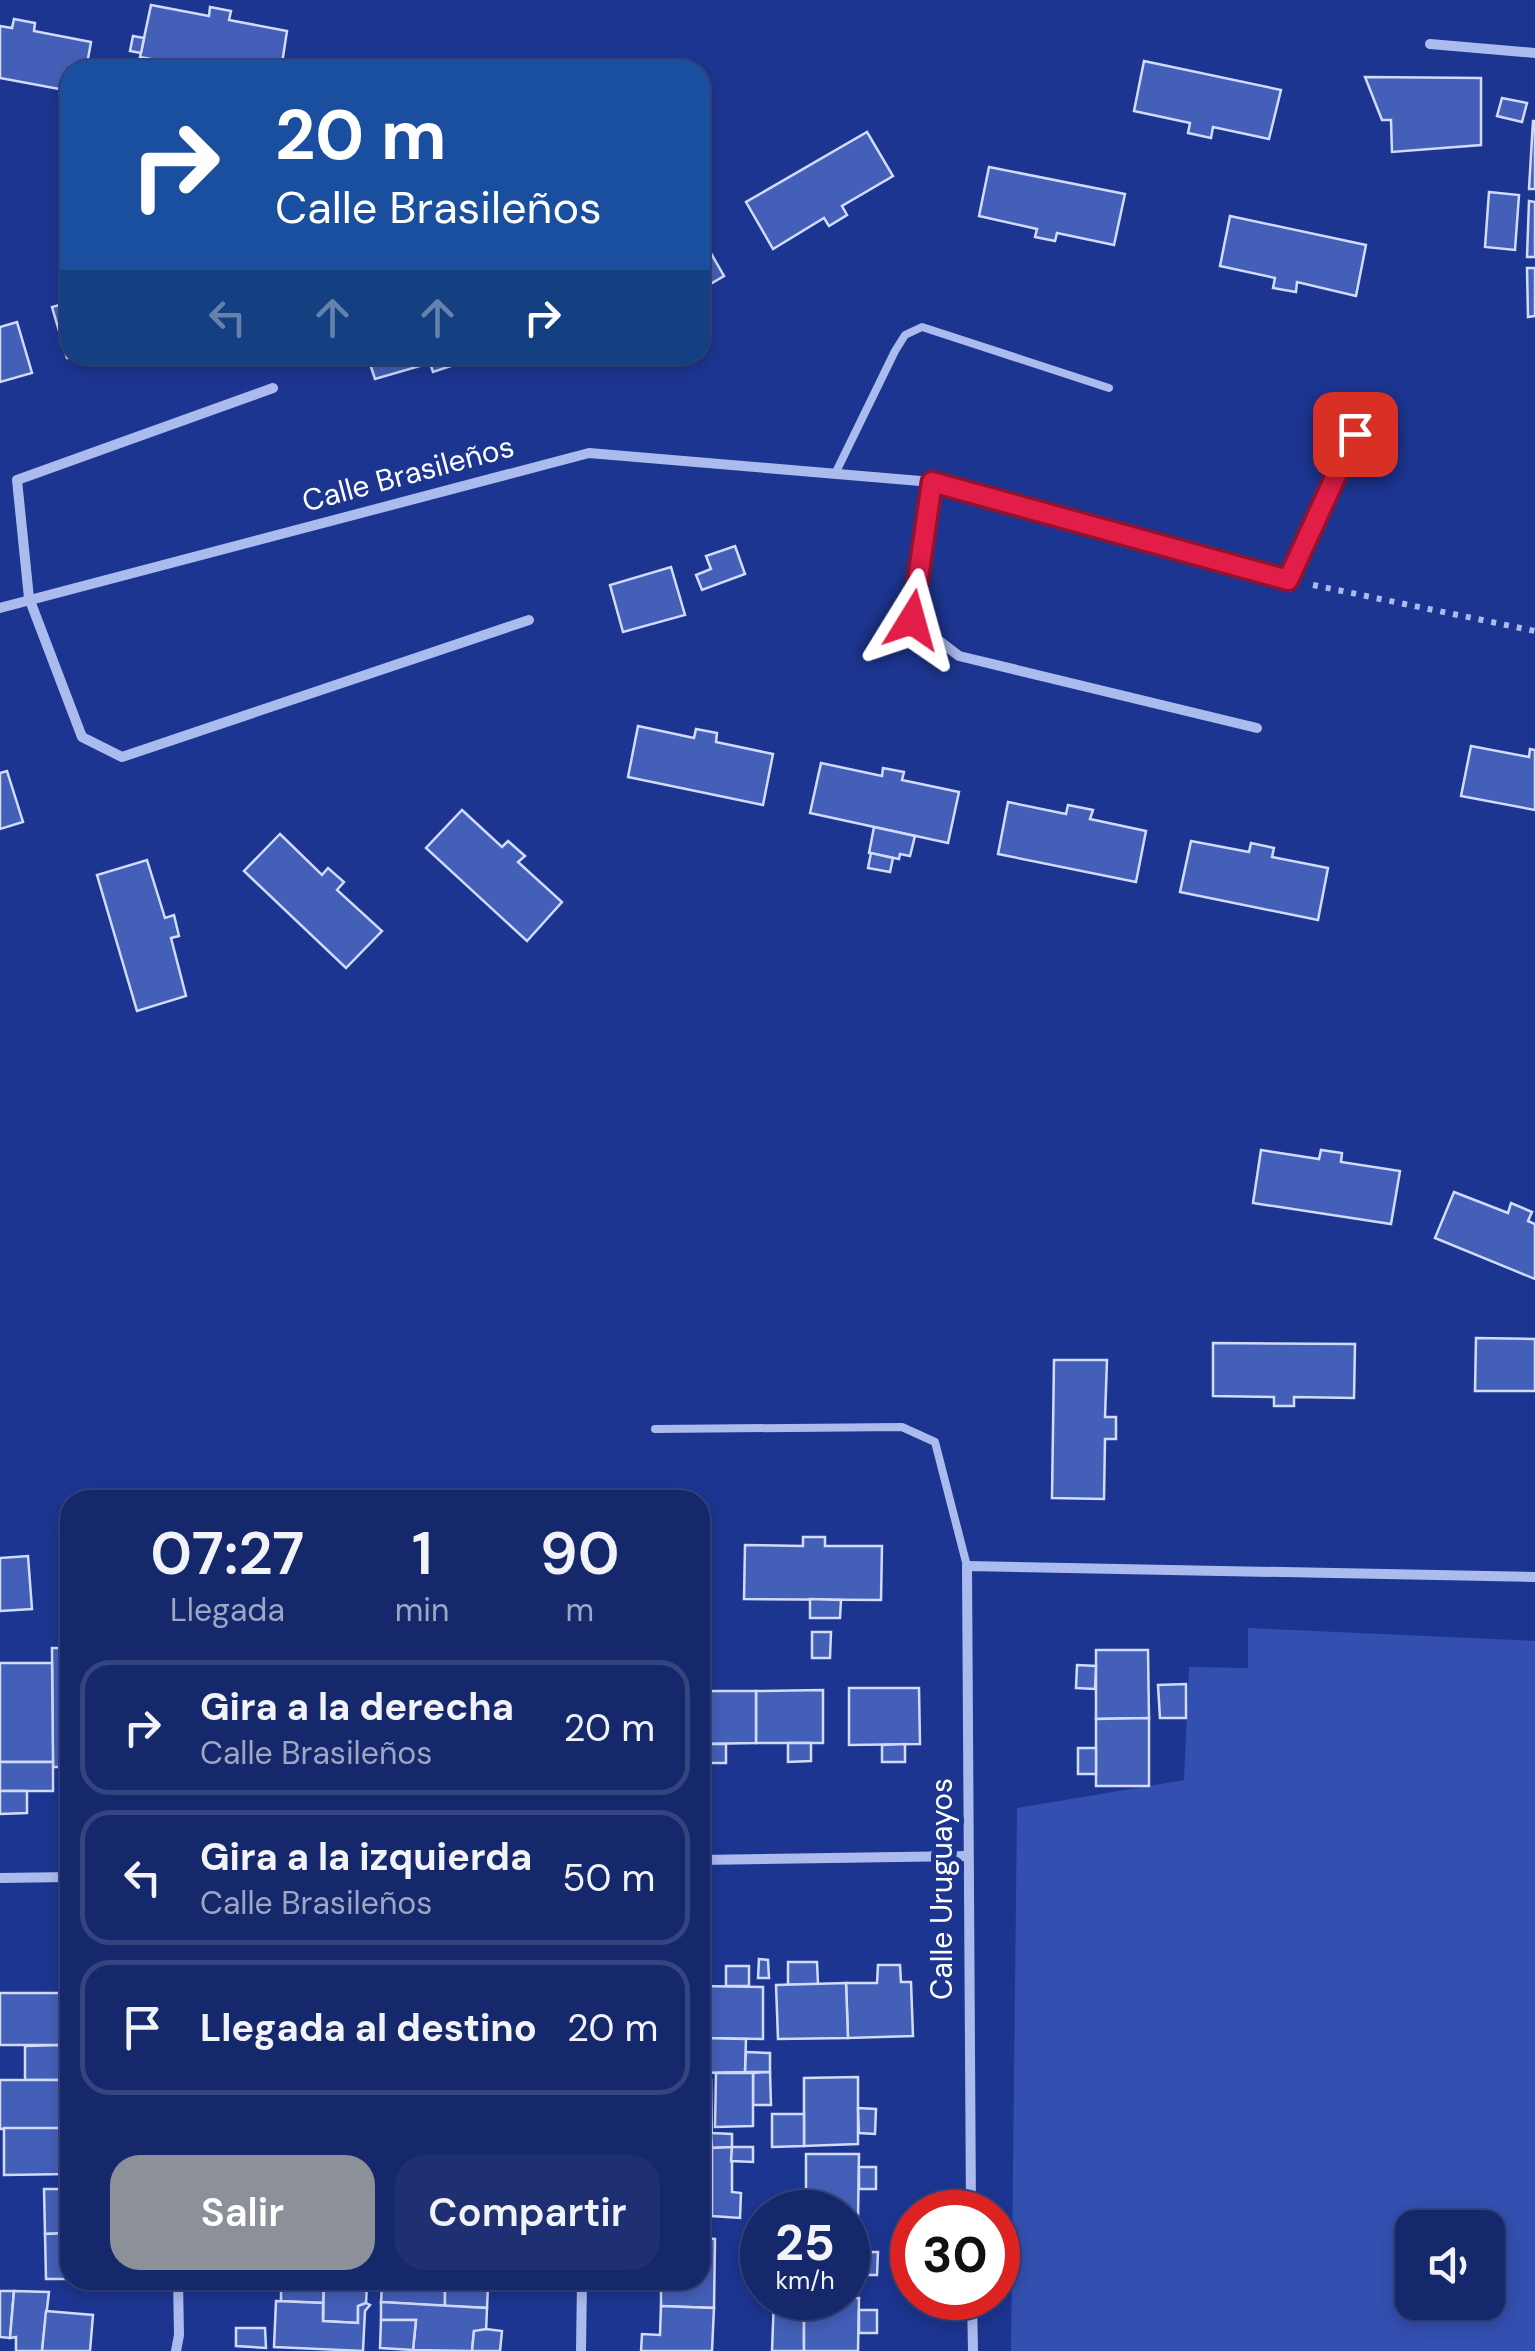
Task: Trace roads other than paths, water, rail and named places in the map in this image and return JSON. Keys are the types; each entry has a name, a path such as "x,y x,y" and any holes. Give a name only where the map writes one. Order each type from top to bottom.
{"street":[{"path":"1430,44 1535,53"},
{"path":"273,388 17,480 29,598 82,736 122,758 529,620"},
{"name":"Calle Brasileños","path":"0,608 589,453 932,482 1288,580"},
{"path":"932,482 912,620 959,656 1257,728"},
{"path":"967,1566 1535,1577"},
{"name":"Calle Uruguayos","path":"967,1566 971,2190"},
{"path":"710,1860 966,1856"},
{"path":"0,1878 60,1877"},
{"path":"176,2351 178,2290"},
{"path":"581,2351 582,2290"},
{"path":"972,2320 973,2351"}],"lane":[{"path":"835,474 895,350 905,335 922,327 1110,388"},
{"path":"1288,580 1355,434"},
{"path":"655,1430 902,1427 935,1442 967,1566"}]}
